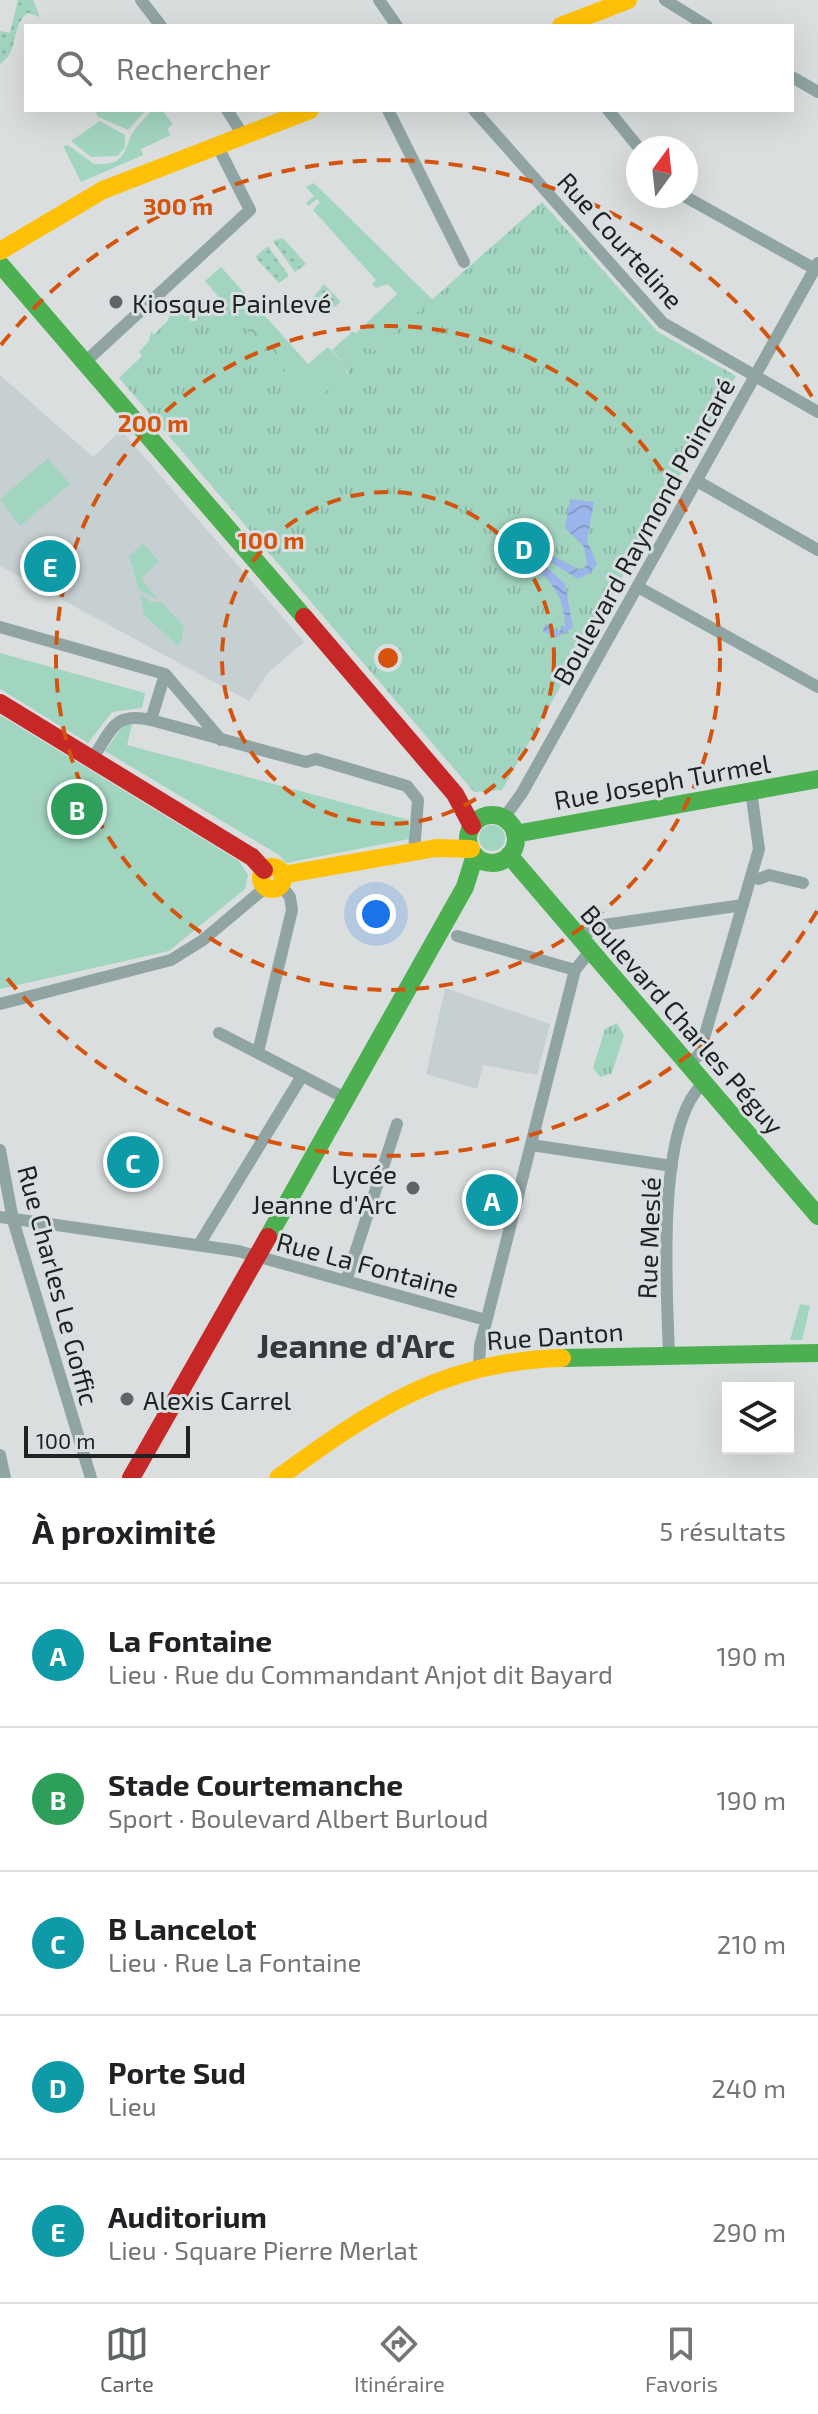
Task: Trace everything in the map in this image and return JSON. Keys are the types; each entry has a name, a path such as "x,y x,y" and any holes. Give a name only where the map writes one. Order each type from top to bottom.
{"street":[{"path":"141,0 159,24"},
{"path":"379,0 396,24"},
{"path":"566,24 628,0"},
{"path":"665,0 704,24"},
{"path":"794,78 818,92"},
{"path":"228,112 243,135"},
{"path":"0,251 103,190 305,112"},
{"path":"389,112 464,262"},
{"name":"Rue Courteline","path":"476,112 663,323 818,412"},
{"path":"610,112 629,136"},
{"path":"85,362 250,210 217,145"},
{"path":"698,203 816,266"},
{"path":"0,264 455,794 477,841 465,887 131,1478"},
{"name":"Boulevard Raymond Poincaré","path":"504,818 522,793 816,266"},
{"path":"697,481 818,550"},
{"path":"638,587 818,687"},
{"path":"0,627 165,674 221,740"},
{"path":"151,720 165,674"},
{"path":"0,703 252,857 290,897 292,910 258,1052"},
{"path":"92,759 121,719 130,715 306,762 316,759 411,788 417,796 418,808 414,852"},
{"name":"Rue Joseph Turmel","path":"515,834 818,779"},
{"path":"688,1064 699,1055 759,849 751,791"},
{"path":"0,1004 171,960 203,940 273,879 477,841 504,818 515,834 516,843 509,855 477,841"},
{"name":"Boulevard Charles Péguy","path":"509,855 818,1216"},
{"path":"751,877 759,879 769,875 803,883"},
{"path":"479,1365 486,1320 575,970 591,930 604,925 743,905"},
{"path":"457,936 575,970"},
{"path":"219,1033 345,1098"},
{"path":"200,1243 302,1076"},
{"name":"Rue Meslé","path":"669,1355 666,1201 690,1096 704,1083"},
{"path":"346,1281 397,1124"},
{"path":"531,1145 672,1166"},
{"name":"Rue Charles Le Goffic","path":"0,1150 7,1218 91,1478"},
{"name":"Rue La Fontaine","path":"7,1218 200,1243 486,1320"},
{"name":"Rue Danton","path":"278,1478 420,1388 479,1365 523,1359 818,1353"},
{"path":"0,1455 5,1478"}],"shaded area":[{"path":"0,375 93,457 121,430 304,642 268,673 249,701 0,566"},
{"path":"445,988 550,1024 537,1075 483,1065 477,1089 426,1074"}],"green space":[{"path":"18,0 33,0 40,17 28,13 22,18 10,53 0,64 0,31 10,33"},
{"path":"96,112 144,112 128,130 98,117"},
{"path":"150,112 164,112 173,124 167,129 171,135 141,149 143,155 81,182 63,146 68,145 94,164 110,163 122,155 135,129"},
{"path":"100,121 125,135 125,147 118,156 91,157 71,141"},
{"path":"314,183 433,300 373,352 355,334 397,294 388,284 376,288 372,284 376,280 313,210 320,202 317,199 308,206 306,203 314,196 306,187"},
{"path":"542,202 658,332 736,376 502,790 474,792 119,378 142,356 139,352 169,320 192,311 201,298 213,304 220,299 311,404 348,373 332,350 353,331 373,352"},
{"path":"283,238 306,264 295,272 273,241"},
{"path":"268,246 289,276 279,283 255,257"},
{"path":"221,267 308,364 328,347 346,366 348,381 316,412 205,281"},
{"path":"324,284 341,302 324,314 313,298"},
{"path":"176,301 183,301 231,330 212,303 223,303 247,316 278,352 285,374 148,343 151,332 154,334 166,324"},
{"path":"48,458 70,484 20,526 0,499"},
{"path":"143,543 159,562 141,578 158,600 139,590 129,556"},
{"path":"140,594 151,602 162,602 184,627 181,643 177,645 144,615"},
{"path":"0,653 145,693 142,708 112,712 88,743 0,689"},
{"path":"0,715 239,861 248,875 245,889 169,951 0,989"},
{"path":"125,723 132,725 127,745 409,820 409,839 286,863 279,855 105,751"},
{"path":"492,825 501,829 505,838 501,847 492,851 483,847 479,838 483,829"},
{"path":"617,1023 624,1035 612,1073 600,1077 593,1068 605,1029"},
{"path":"800,1304 810,1306 802,1340 790,1340"}],"water":[{"path":"570,499 594,502 587,541 597,564 590,573 578,579 552,563 544,565 565,584 573,627 556,638 543,631 545,624 559,631 565,625 563,607 552,585 534,567 532,558 544,551 580,570 587,565 584,547 565,528"}],"traffic: fast":[{"path":"0,264 304,617"},
{"path":"515,834 818,779"},
{"path":"492,815 509,822 516,839 509,856 492,863 475,856 468,839 475,822 492,815"},
{"path":"268,1237 465,887 475,855"},
{"path":"509,855 818,1216"},
{"path":"562,1358 818,1353"}],"traffic: slow":[{"path":"566,24 628,0"},
{"path":"0,251 103,190 305,112"},
{"path":"282,875 436,848 471,849"},
{"path":"272,867 280,870 283,878 280,886 272,889 264,886 261,878 264,870 272,867"},
{"path":"278,1478 377,1411 444,1379 519,1361 562,1358"}],"traffic: jam":[{"path":"304,617 455,794 472,826"},
{"path":"0,703 252,857 264,870"},
{"path":"131,1478 268,1237"}],"place":[{"name":"Kiosque Painlevé","path":"116,302"},
{"name":"Porte Sud","path":"524,548"},
{"name":"Auditorium","path":"50,566"},
{"name":"Stade Courtemanche","path":"77,809"},
{"name":"B Lancelot","path":"133,1162"},
{"name":"Lycée Jeanne d'Arc","path":"413,1188"},
{"name":"La Fontaine","path":"492,1200"},
{"name":"Alexis Carrel","path":"127,1399"}],"district":[{"name":"Jeanne d'Arc","path":"356,1344"}]}
